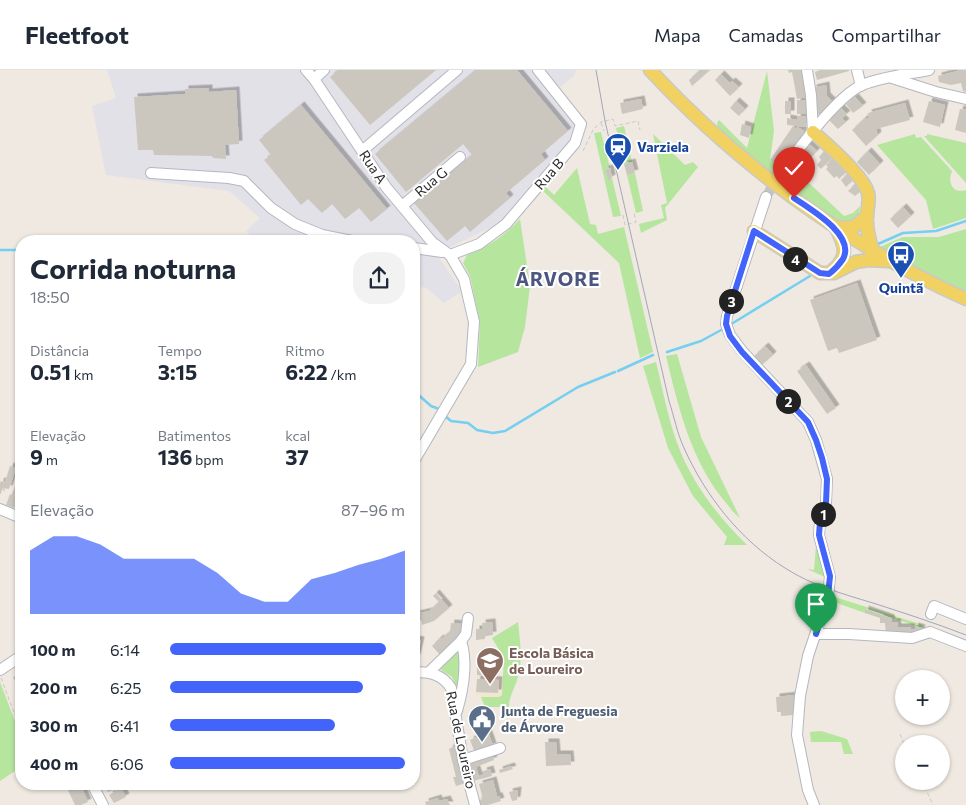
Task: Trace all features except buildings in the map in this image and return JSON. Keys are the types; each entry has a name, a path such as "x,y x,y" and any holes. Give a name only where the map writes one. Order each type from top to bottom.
{"main road":[{"path":"650,70 711,132 753,168 836,228 889,261 966,299"},
{"path":"814,132 844,161 866,187 869,201 866,216 867,232 873,251"},
{"path":"836,228 854,227 866,216"},
{"path":"829,274 843,259 845,253 836,228"},
{"path":"754,231 820,273 839,272 856,262 868,260 889,261"}],"street":[{"name":"Rua A","path":"306,70 402,206 432,242 450,255"},
{"path":"314,79 324,70"},
{"path":"362,151 457,70"},
{"name":"Rua B","path":"450,255 479,244 506,224 576,143 581,124 538,70"},
{"path":"809,70 814,132"},
{"path":"857,70 861,86"},
{"path":"781,172 801,145 840,102 861,86 890,74 929,70"},
{"path":"890,74 936,92 966,99"},
{"name":"Rua G","path":"402,206 460,157"},
{"path":"151,172 229,178 244,181 271,208 295,224 322,235"},
{"path":"766,197 726,324 730,336 742,352 808,422 816,440 827,479 826,503 820,522 819,535 830,576 828,596 808,656 800,696 797,735 808,790 814,805"},
{"path":"420,249 434,250 450,255 464,279 474,322 471,364 420,451"},
{"path":"0,509 15,515"},
{"path":"931,614 934,606 966,619"},
{"path":"420,672 429,672 461,641 466,634 468,618"},
{"path":"816,634 912,638 926,630 966,646"},
{"path":"456,714 463,685 464,657 461,641"},
{"path":"0,670 15,660"},
{"name":"Rua de Loureiro","path":"429,672 446,679 452,688 463,760 475,805"},
{"path":"463,760 500,748"},
{"path":"95,790 103,805"}],"path":[{"path":"583,151 593,130 601,122 613,119 615,127 638,121 640,130"},
{"path":"601,122 604,131"},
{"path":"623,215 625,225 636,222 634,213"},
{"path":"0,675 15,715"},
{"path":"926,790 933,805"}],"shaded area":[{"path":"107,70 576,70 574,76 553,93 572,117 576,127 574,138 500,223 437,255 462,291 444,303 426,288 420,287 420,235 250,235 246,231 260,218 229,191 106,175 92,106 116,98"},
{"name":"Escola Básica de Loureiro","path":"477,675 504,676 501,697 476,697"}],"green space":[{"path":"767,71 774,131 770,160 780,167 778,172 786,176 789,172 805,185 809,183 844,216 853,213 860,206 858,215 850,222 837,221 761,165 718,129 717,123 719,120 747,148"},
{"path":"624,126 632,162 624,164 616,128"},
{"path":"601,132 610,168 605,169 608,179 612,178 621,216 613,217 594,133"},
{"path":"653,134 685,165 693,162 698,167 665,208 667,220 641,233 639,224 664,218 661,205 667,203"},
{"path":"915,134 916,138 921,137 952,171 950,180 952,187 961,191 966,190 966,218 933,229 926,200 877,145"},
{"path":"927,134 966,143 966,183 924,136 927,136"},
{"path":"577,168 590,224 596,225 598,234 624,227 653,352 640,358 619,263 541,189 544,185 554,195"},
{"path":"635,173 643,211 636,213 627,175"},
{"path":"520,219 530,286 525,327 518,352 478,367 480,323 470,276 463,263 467,255 482,249"},
{"path":"966,229 966,291 937,278 880,247 903,237 939,237"},
{"path":"677,354 701,437 740,518 722,498 701,466 686,430 666,356"},
{"path":"656,362 672,427 685,461 708,500 747,545 724,545 727,537 693,496 668,448 643,366"},
{"path":"816,546 825,569 825,577 807,569 814,570"},
{"path":"808,586 824,593 812,631 814,601"},
{"path":"835,597 923,625 922,628 866,609 865,613 834,602"},
{"path":"518,622 521,650 520,663 509,707 485,707 481,697 499,697 502,695 504,658 492,638"},
{"path":"456,652 459,653 460,668 457,689 452,677 440,669 442,664"},
{"path":"0,682 15,721 15,771 0,781"},
{"path":"821,731 847,739 853,754 844,754 841,742 811,742 810,732"}],"waterway":[{"path":"878,244 903,233 936,231 966,221"},
{"path":"0,250 15,250"},
{"path":"733,323 810,276"},
{"path":"667,352 701,341 723,329"},
{"path":"618,371 653,355"},
{"path":"445,416 451,421 468,423 477,430 493,433 505,431 578,387 615,372"},
{"path":"420,396 431,406 439,409"}],"tunnel":[{"path":"766,197 781,172"}],"tram line":[{"path":"596,70 605,121 669,401 677,430 702,483 726,515 753,544 795,574 827,588 966,635"}],"place":[{"name":"Varziela","path":"618,171"},
{"name":"Quintã","path":"901,279"},
{"name":"Escola Básica de Loureiro","path":"490,685"},
{"name":"Junta de Freguesia de Árvore","path":"482,743"}],"district":[{"name":"ÁRVORE","path":"558,279"}],"route":[{"path":"794,198 836,228 844,246 845,253 843,259 829,274 820,273 754,231 726,324 730,336 742,352 808,422 822,458 827,479 826,503 820,522 819,535 830,576 828,596 816,634"}]}
